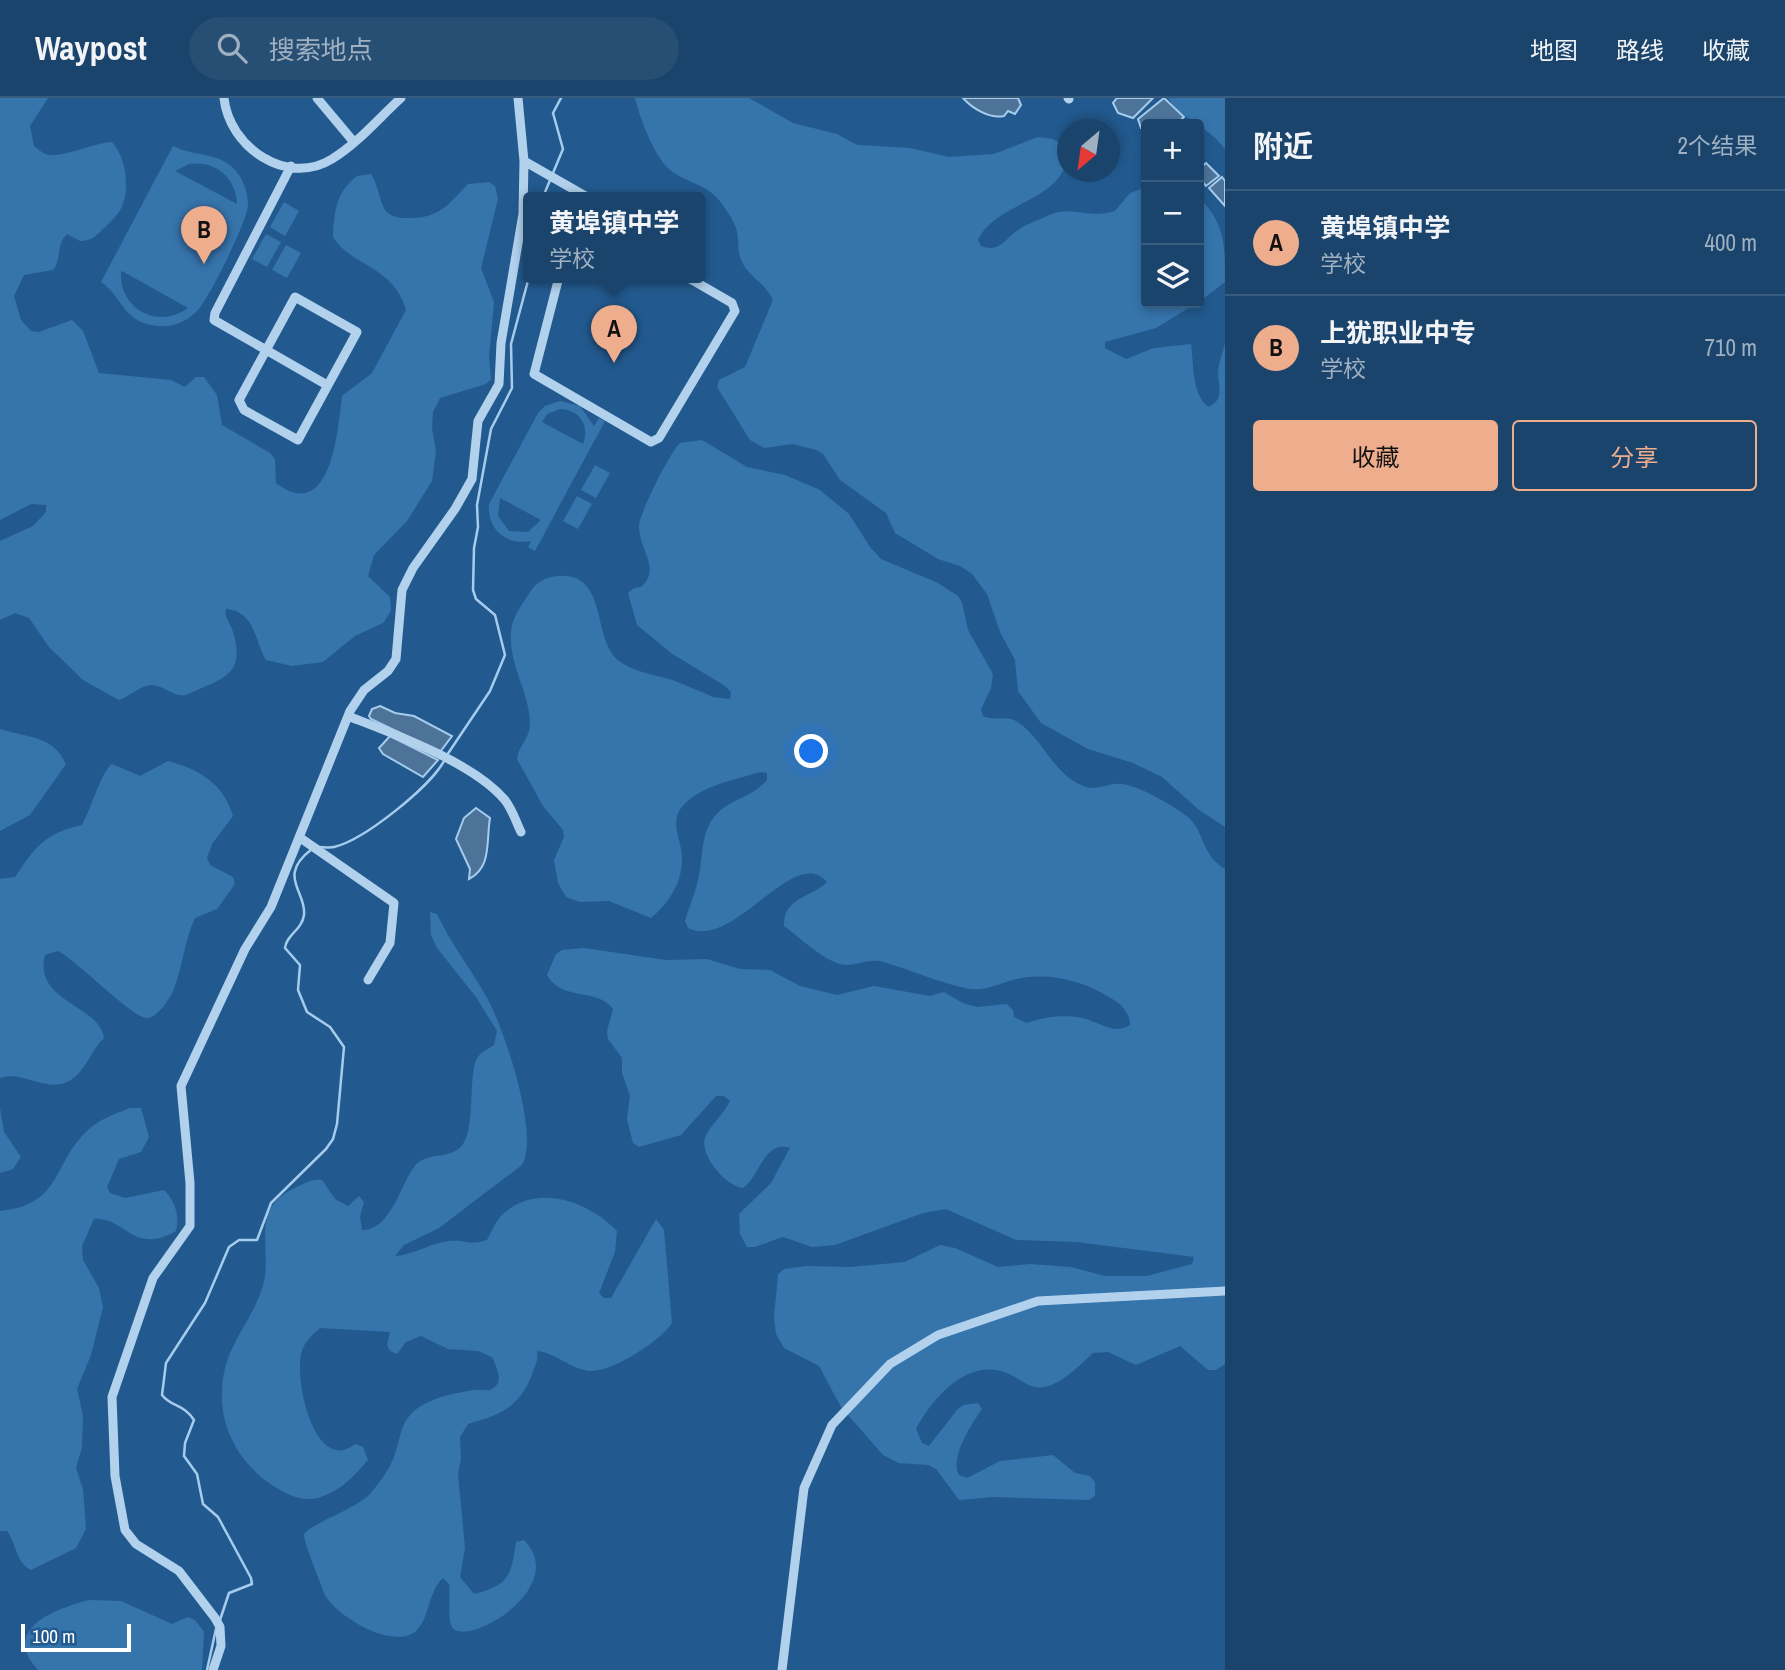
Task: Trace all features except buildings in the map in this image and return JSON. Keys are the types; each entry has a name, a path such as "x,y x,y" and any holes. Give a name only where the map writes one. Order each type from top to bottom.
{"street":[{"path":"224,98 229,122 237,137 253,152 290,166 320,166 334,158 400,99"},
{"path":"317,98 353,141"},
{"path":"213,1670 221,1646 220,1627 215,1618 179,1571 129,1537 115,1476 112,1398 153,1278 190,1226 190,1183 181,1086 244,950 271,907 348,716 359,696 396,659 400,603 407,580 472,479 478,421 500,377 501,343 521,239 524,160 518,98"},
{"path":"524,160 578,192"},
{"path":"290,166 215,313 214,320 327,385"},
{"path":"557,283 534,374 651,442 659,438 735,311 732,303 697,283"},
{"path":"295,297 357,332 327,385 298,440 244,410 239,400 295,297"},
{"path":"348,716 401,737 487,782 507,802 521,832"},
{"path":"299,837 394,903 390,943 368,980"},
{"path":"782,1670 804,1488 832,1425 890,1364 938,1335 1038,1301 1225,1291"}],"shaded area":[{"path":"0,98 48,98 30,126 34,146 45,154 55,155 112,142 121,157 126,176 123,204 116,216 100,232 84,241 67,234 61,242 53,270 24,275 14,296 21,320 31,331 39,332 72,320 83,331 99,373 171,380 185,387 196,377 204,377 217,395 222,425 270,453 275,459 276,483 294,493 309,492 320,483 334,450 342,396 372,373 406,310 392,284 351,255 333,237 335,211 340,196 357,176 371,174 387,212 399,218 416,218 440,210 468,184 489,182 495,186 498,199 481,268 494,302 489,357 491,379 486,384 440,398 433,412 432,428 436,451 432,481 407,521 374,555 368,576 390,597 391,611 383,623 355,636 323,662 292,666 266,660 249,621 236,611 226,609 226,617 236,645 234,666 229,673 186,695 152,685 119,700 83,680 49,647 29,618 15,613 0,620 0,541 33,526 46,512 46,505 31,504 0,520"},
{"path":"635,98 749,98 793,123 837,134 857,145 910,148 949,157 994,154 1038,137 1057,141 1057,180 1046,190 1000,216 987,227 978,240 981,246 987,248 997,247 1021,228 1056,213 1065,211 1096,214 1115,211 1130,193 1141,189 1141,308 1189,308 1156,328 1105,342 1105,348 1126,359 1154,348 1191,344 1196,387 1203,402 1209,407 1219,396 1218,372 1225,343 1225,827 1199,810 1162,777 1133,763 1088,749 1041,723 1018,691 1015,660 1000,632 987,594 972,574 960,566 938,559 895,533 886,513 840,480 823,454 793,444 764,448 750,440 717,387 719,380 745,367 773,300 743,264 736,228 719,200 667,167 645,128"},
{"path":"963,98 1018,98 1021,105 1015,114 1008,111 1004,116 993,116 976,109"},
{"path":"1117,98 1153,98 1133,118 1118,113 1113,103"},
{"path":"1164,98 1184,117 1141,119 1141,128 1138,119"},
{"path":"1168,98 1225,98 1225,149 1204,130 1204,119 1189,119"},
{"path":"173,146 222,160 236,171 246,192 246,215 218,278 196,312 169,326 142,322 128,313 101,282","holes":["189,164 207,165 222,172 233,186 237,204 175,171","122,271 188,308 165,317 142,312 126,296"]},
{"path":"1206,163 1219,176 1206,186 1204,184"},
{"path":"1222,177 1225,181 1225,206 1209,188"},
{"path":"284,202 299,211 285,236 270,227"},
{"path":"1204,203 1214,216 1222,235 1225,282 1204,298"},
{"path":"266,234 281,242 267,267 252,259"},
{"path":"286,245 301,253 287,278 272,270"},
{"path":"560,401 580,406 594,426 599,418 605,421 535,551 528,547 531,541 514,541 500,534 491,521 489,504 538,413 545,406","holes":["560,409 573,412 582,420 585,431 583,444 542,422 547,414","500,498 541,520 528,532 509,531 498,516"]},
{"path":"702,440 747,467 785,475 820,490 849,514 881,559 938,583 958,596 962,602 968,630 993,674 991,688 981,709 983,716 1018,722 1035,738 1063,773 1083,786 1132,786 1173,807 1188,817 1198,829 1211,857 1225,869 1225,1364 1216,1370 1208,1370 1180,1346 1136,1365 1108,1352 1093,1353 1064,1378 1039,1388 1009,1374 980,1370 966,1375 942,1393 916,1429 922,1443 929,1446 957,1410 963,1405 978,1403 982,1409 959,1451 959,1475 967,1478 1000,1461 1053,1455 1075,1473 1090,1476 1095,1482 1095,1496 1089,1500 994,1497 959,1500 936,1469 928,1465 899,1463 883,1455 841,1407 819,1366 784,1348 776,1334 774,1318 778,1274 784,1269 806,1266 850,1267 905,1262 940,1245 955,1248 998,1267 1030,1264 1071,1267 1105,1276 1147,1276 1192,1264 1194,1257 1077,1242 1016,1240 946,1209 923,1213 835,1245 812,1247 783,1237 755,1247 747,1247 740,1234 739,1214 771,1183 790,1148 781,1147 768,1154 743,1188 729,1182 710,1161 704,1145 707,1133 730,1101 724,1096 716,1096 681,1135 639,1147 633,1143 627,1119 630,1096 622,1073 622,1058 608,1039 607,1031 613,1009 598,998 561,989 547,975 556,954 562,950 584,948 666,960 707,959 740,969 770,970 800,986 837,995 874,986 930,996 944,992 963,1003 977,1007 1007,1004 1013,1010 1014,1017 1027,1023 1068,1016 1118,1029 1130,1025 1124,1008 1117,1002 1088,986 1065,979 1029,977 972,989 944,983 879,961 847,965 832,961 784,926 788,909 827,882 813,874 798,876 781,885 724,925 706,931 688,928 685,921 697,885 709,824 722,809 761,786 767,780 767,773 760,772 707,789 688,800 681,808 676,820 682,856 678,882 664,905 651,918 609,901 580,902 566,897 558,883 554,860 564,837 563,830 543,806 517,759 530,725 527,701 511,645 513,623 522,604 537,584 544,579 558,576 574,578 585,584 592,595 610,651 619,661 713,697 730,699 731,692 725,686 671,653 637,625 628,593 641,587 649,573 639,526 656,483 680,443"},
{"path":"595,465 610,473 596,498 581,490"},
{"path":"577,496 592,504 578,529 563,521"},
{"path":"380,706 395,713 414,716 452,736 440,752 371,719 369,716 372,709"},
{"path":"0,729 47,743 61,755 66,764 30,815 0,831"},
{"path":"390,736 438,760 423,777 383,754 379,748"},
{"path":"168,761 190,768 209,779 229,805 233,816 212,844 207,858 210,865 233,877 235,884 217,909 195,918 173,991 163,1007 152,1017 141,1016 131,1010 58,951 45,955 44,971 49,983 57,993 100,1027 104,1038 82,1070 68,1081 49,1084 19,1077 0,1078 0,879 15,877 35,849 50,837 82,825 104,774 112,764 140,776"},
{"path":"476,808 490,818 488,845 485,861 469,879 470,869 456,839 464,818"},
{"path":"430,912 437,914 494,1013 518,1082 527,1130 526,1150 522,1165 439,1228 404,1245 395,1256 442,1242 487,1240 501,1216 518,1204 532,1199 563,1200 592,1212 617,1231 615,1252 599,1293 604,1298 611,1298 656,1219 664,1230 672,1323 634,1355 598,1370 581,1369 537,1351 535,1367 520,1397 498,1414 468,1424 460,1437 461,1459 458,1474 465,1548 460,1577 474,1594 495,1587 510,1571 516,1542 524,1540 535,1558 534,1577 525,1594 510,1610 493,1622 461,1632 452,1627 449,1584 443,1578 434,1590 417,1630 407,1636 395,1637 367,1629 331,1603 325,1595 304,1535 314,1526 370,1494 390,1465 404,1425 414,1411 442,1397 495,1387 499,1377 493,1358 479,1351 448,1349 421,1336 406,1342 397,1354 390,1351 387,1345 390,1332 320,1328 304,1346 300,1364 302,1393 311,1423 326,1445 339,1450 356,1444 363,1447 368,1460 340,1487 313,1499 299,1498 282,1491 269,1483 247,1462 225,1423 222,1392 227,1362 262,1289 267,1219 281,1196 309,1182 322,1180 335,1199 348,1206 359,1196 364,1202 360,1216 362,1230 372,1228 387,1216 409,1175 420,1161 456,1151 466,1138 477,1058 494,1045 497,1031 476,997 437,948 431,935"},
{"path":"0,1108 4,1132 21,1157 13,1169 0,1173"},
{"path":"130,1108 141,1108 149,1137 141,1152 119,1159 107,1187 110,1193 125,1198 164,1190 176,1209 176,1231 161,1238 149,1239 130,1233 114,1223 94,1219 82,1246 83,1260 99,1288 103,1307 91,1355 77,1389 83,1416 82,1447 76,1468 83,1489 86,1529 76,1548 31,1570 19,1558 7,1531 0,1531 0,1211 35,1201 46,1192 87,1131 102,1120"},
{"path":"89,1600 121,1601 172,1624 188,1617 195,1620 204,1632 202,1670 38,1670 28,1656 25,1643 28,1632 48,1615"}],"waterway":[{"path":"545,192 563,149 553,113 561,98"},
{"path":"447,755 490,691 505,655 495,615 476,599 473,590 474,548 478,527 477,505 491,429 512,388 511,344 527,283"},
{"path":"318,847 332,847 347,842 378,824 411,798 444,761"},
{"path":"220,1620 229,1593 252,1584 251,1578 218,1517 203,1504 197,1474 184,1456 185,1443 194,1420 186,1411 162,1395 166,1363 205,1303 229,1247 239,1240 257,1240 271,1203 333,1139 337,1124 344,1047 330,1027 307,1012 298,990 300,965 285,948 304,915 294,876 296,867 312,849"},
{"path":"207,1670 216,1629"}],"place":[{"name":"上犹职业中专","path":"204,264"},
{"name":"黄埠镇中学","path":"614,363"}]}
